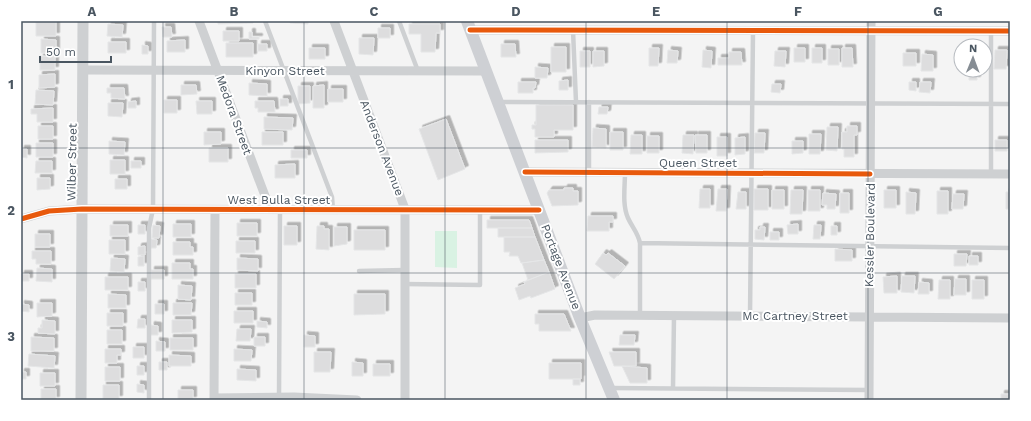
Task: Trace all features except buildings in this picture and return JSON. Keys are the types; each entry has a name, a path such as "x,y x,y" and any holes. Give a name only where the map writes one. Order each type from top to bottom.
{"main road":[{"name":"Portage Avenue","path":"468,25 580,318 614,400"}],"street":[{"name":"Wilber Street","path":"81,400 83,21"},
{"name":"Medora Street","path":"199,21 217,70 275,210"},
{"name":"Anderson Avenue","path":"334,21 405,209 405,400"},
{"name":"Kessler Boulevard","path":"869,400 871,21"},
{"path":"468,25 573,30 1010,32"},
{"name":"Kinyon Street","path":"83,70 486,71"},
{"name":"Queen Street","path":"525,172 1010,174"},
{"name":"West Bulla Street","path":"21,219 49,211 82,209 539,210"},
{"path":"215,210 214,399 279,397 358,400"},
{"name":"Mc Cartney Street","path":"580,318 595,315 1010,318"}],"lane":[{"path":"149,400 150,228 153,209 154,21"},
{"path":"265,21 332,197 333,210"},
{"path":"398,21 418,71"},
{"path":"573,30 576,102"},
{"path":"750,316 752,31"},
{"path":"991,31 991,174"},
{"path":"498,102 1010,104"},
{"path":"589,102 589,172"},
{"path":"625,173 625,209 628,218 639,235 640,243 640,315"},
{"path":"275,210 279,397"},
{"path":"404,284 480,284 480,210"},
{"path":"640,243 1010,248"},
{"path":"359,271 404,270"},
{"path":"673,388 674,316"},
{"path":"609,388 869,390"}],"green space":[{"path":"435,231 457,231 457,268 435,267"}],"cycle path":[{"path":"470,30 1010,31"},
{"path":"525,172 870,174"},
{"path":"21,219 49,211 82,209 539,210"}]}
